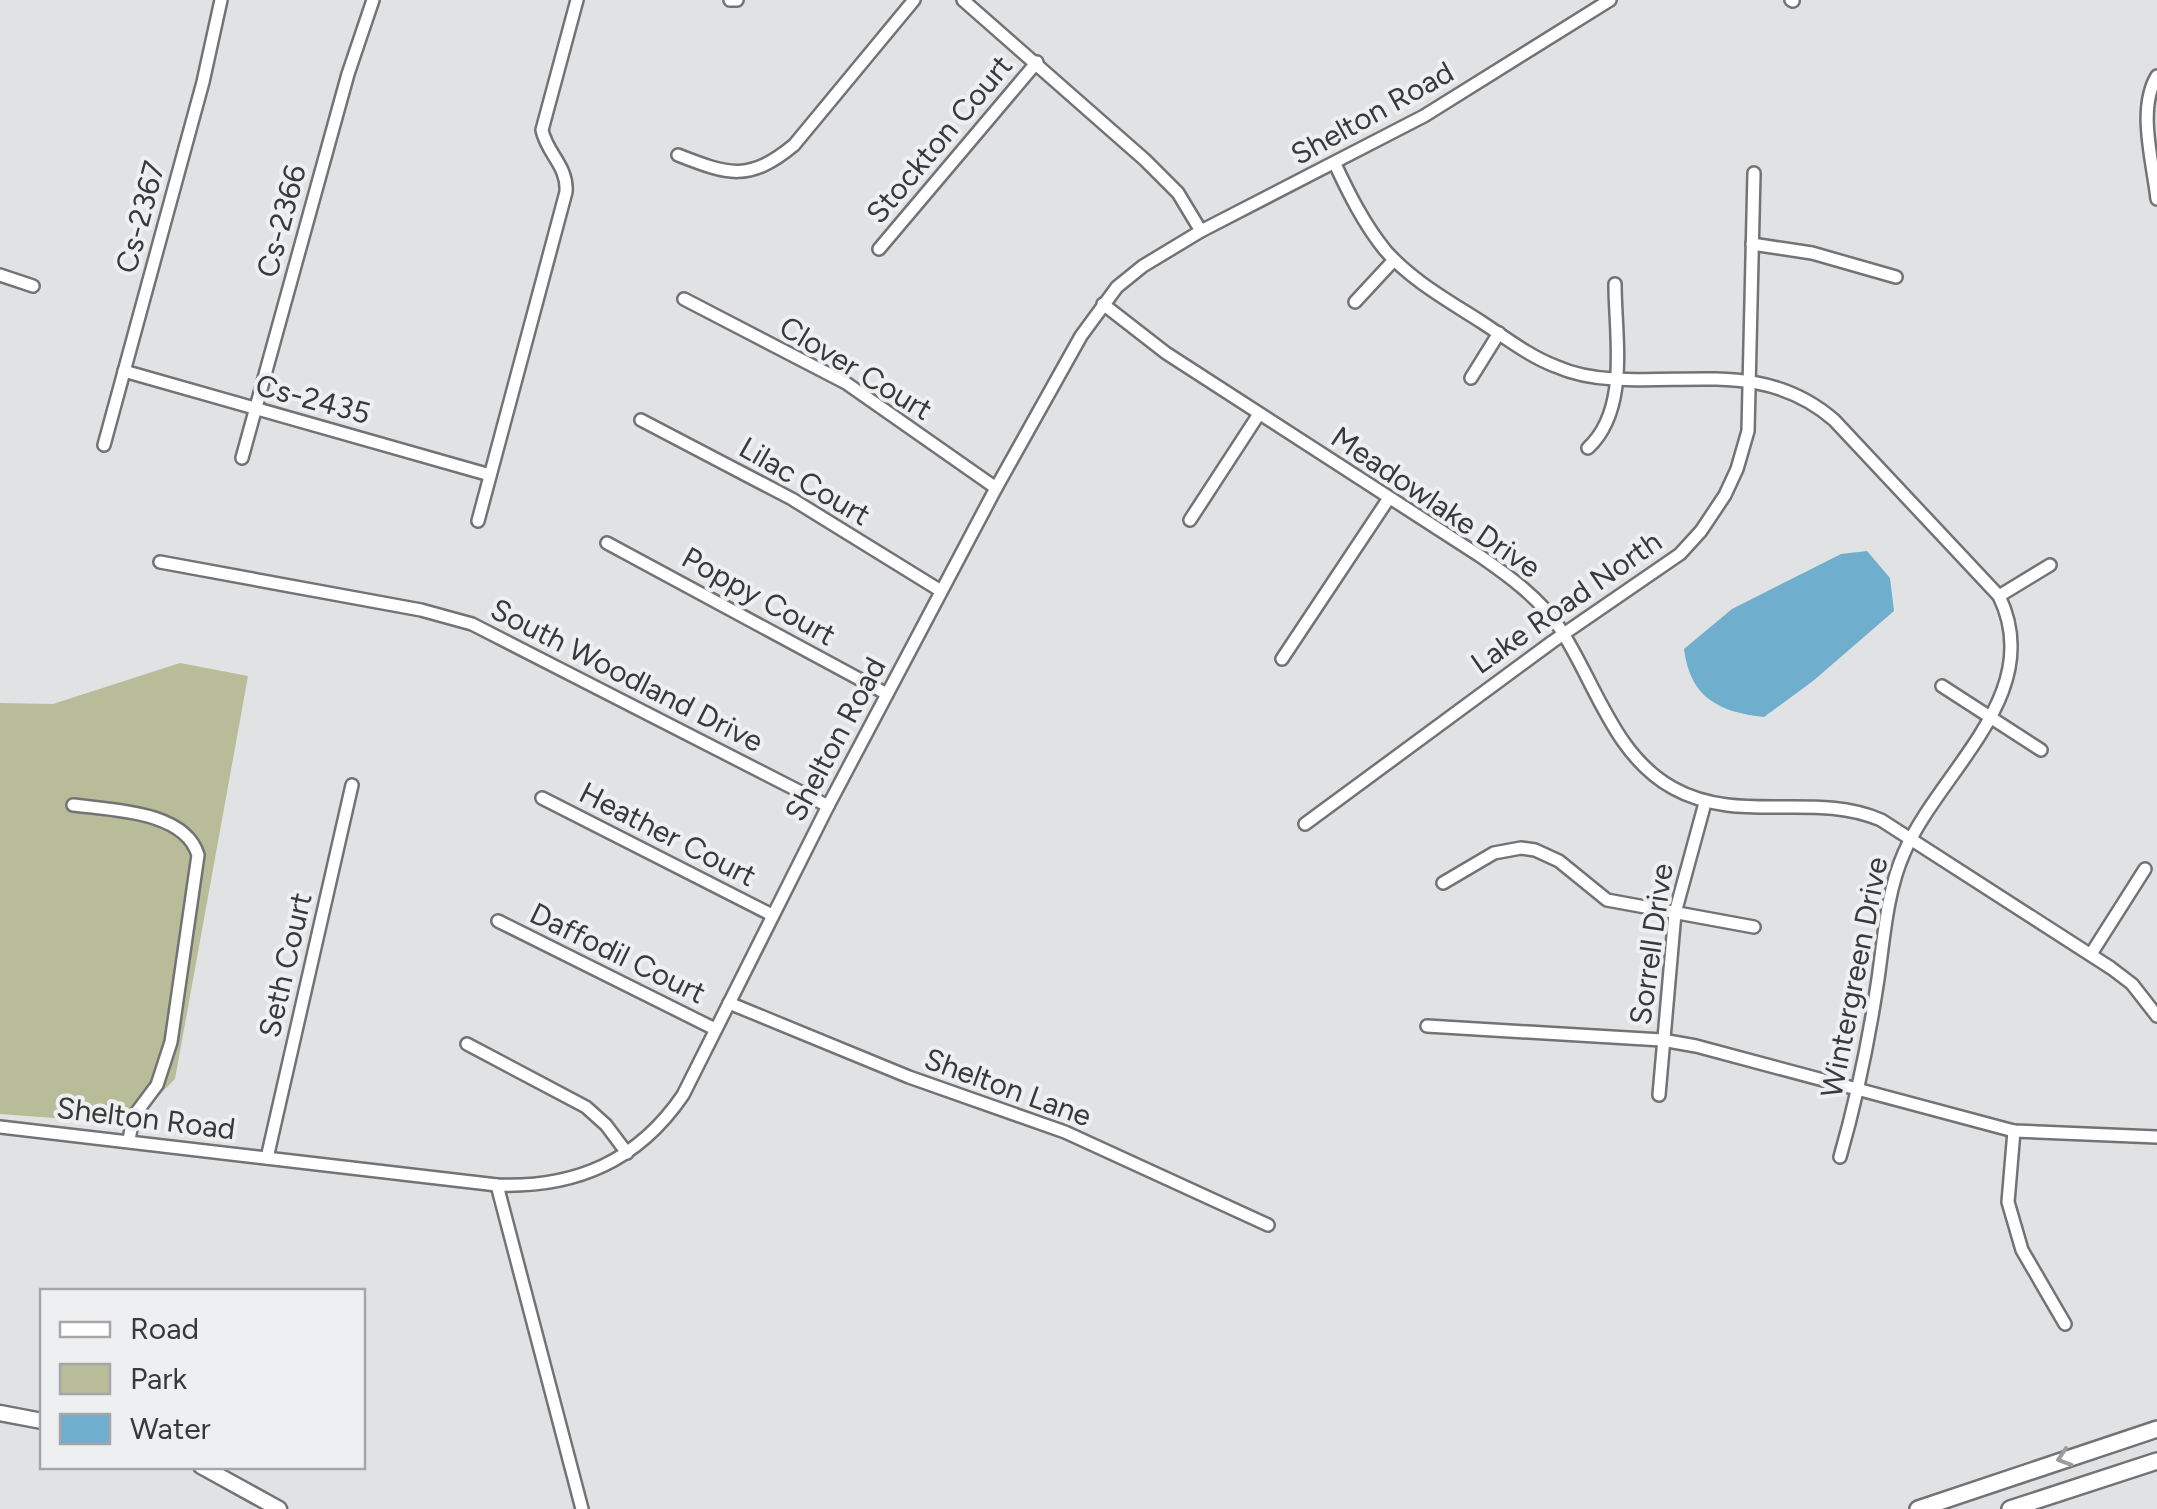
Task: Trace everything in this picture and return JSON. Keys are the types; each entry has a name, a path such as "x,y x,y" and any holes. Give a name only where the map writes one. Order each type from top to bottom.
{"highway":[{"path":"1918,1509 2157,1428"},
{"path":"2010,1509 2157,1461"}],"main road":[{"path":"0,1413 40,1424"},
{"path":"0,1421 40,1425"},
{"path":"207,1469 280,1509"}],"street":[{"name":"Cs-2367","path":"104,445 203,82 221,0"},
{"name":"Cs-2366","path":"242,458 348,74 373,0"},
{"path":"478,521 566,192 565,173 542,130 577,0"},
{"path":"678,155 711,168 750,172 774,161 794,145 914,0"},
{"path":"963,0 1178,193 1201,232"},
{"name":"Shelton Road","path":"0,1127 497,1186 577,1177 627,1153 652,1134 671,1112 996,488 1080,336 1103,304 1130,276 1201,232 1424,116 1610,0"},
{"name":"Stockton Court","path":"880,249 1036,62"},
{"path":"2157,76 2148,104 2157,199"},
{"name":"Wintergreen Drive","path":"1334,164 1360,214 1394,260 1432,290 1556,367 1616,379 1750,381 1801,396 1834,420 1999,596 2011,631 2012,659 2006,685 1902,855 1890,898 1858,1091 1840,1157"},
{"name":"Lake Road North","path":"1306,824 1564,634 1667,564 1710,519 1742,457 1750,418 1754,173"},
{"path":"1752,244 1812,254 1896,278"},
{"path":"1355,302 1394,260"},
{"path":"0,275 33,286"},
{"path":"1588,448 1600,437 1610,415 1616,379 1616,284"},
{"name":"Clover Court","path":"684,299 846,383 996,488"},
{"name":"Meadowlake Drive","path":"1103,304 1166,354 1510,577 1536,600 1564,634 1631,752 1656,777 1705,803 1764,809 1840,808 1869,814 2090,954 2132,984 2157,1016"},
{"path":"1471,378 1499,334"},
{"name":"Cs-2435","path":"124,372 490,475"},
{"path":"1190,520 1259,414"},
{"name":"Lilac Court","path":"641,420 792,499 942,591"},
{"path":"1282,659 1388,498"},
{"name":"Poppy Court","path":"607,543 887,694"},
{"name":"South Woodland Drive","path":"160,562 420,610 472,624 828,806"},
{"path":"1999,596 2050,564"},
{"path":"1942,686 2041,750"},
{"name":"Seth Court","path":"266,1158 352,784"},
{"name":"Heather Court","path":"542,798 772,915"},
{"name":"Sorrell Drive","path":"1659,1096 1675,914 1705,803"},
{"path":"73,804 165,822 187,836 198,856 171,1042 157,1086 133,1117 129,1140"},
{"path":"1443,883 1494,853 1522,848 1559,861 1607,900 1754,927"},
{"path":"2090,954 2145,869"},
{"name":"Daffodil Court","path":"498,922 715,1029"},
{"name":"Shelton Lane","path":"729,1002 909,1077 1065,1132 1268,1225"},
{"path":"1427,1026 1662,1040 2014,1131 2157,1137"},
{"path":"467,1044 586,1106 627,1153"},
{"path":"2014,1131 2008,1202 2022,1250 2065,1324"},
{"path":"497,1186 582,1509"}],"green space":[{"path":"180,663 248,676 175,1079 143,1111 139,1121 0,1114 0,703 53,704"}],"water":[{"path":"1867,551 1890,578 1894,611 1813,681 1764,717 1720,706 1700,691 1687,666 1684,649 1732,609 1841,554"}]}
